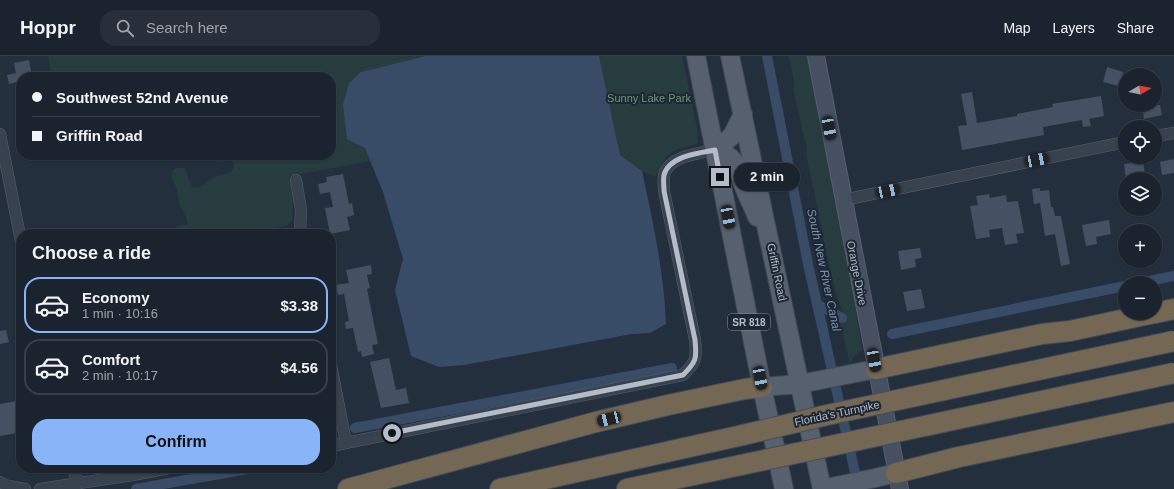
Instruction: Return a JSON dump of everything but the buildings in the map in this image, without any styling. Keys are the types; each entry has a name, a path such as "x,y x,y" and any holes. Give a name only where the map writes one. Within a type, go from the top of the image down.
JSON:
{"highway":[{"path":"1162,311 1174,309"},
{"path":"876,369 1042,334 1119,320"},
{"name":"Florida's Turnpike","path":"500,489 826,415 1174,341"},
{"path":"628,489 1174,373"},
{"path":"348,489 626,415 745,389 762,387"},
{"path":"898,481 959,458 1174,412"}],"main road":[{"name":"SR 818","path":"696,56 762,387 784,489"},
{"name":"Griffin Road","path":"730,56 772,250 808,383 827,488"},
{"path":"715,150 732,136 743,114"},
{"path":"715,150 729,155 737,165 745,188 772,250"},
{"path":"762,387 808,383 876,369"},
{"path":"827,488 875,478 898,481"}],"street":[{"name":"Orange Drive","path":"816,56 898,481"},
{"path":"1162,135 1174,133"},
{"path":"0,134 19,229"},
{"path":"843,200 1118,143"},
{"path":"336,445 683,375 692,366 696,355 695,340 664,191 664,174 672,163 690,154 715,150"},
{"path":"296,180 301,210 300,229"},
{"path":"336,391 346,443"},
{"path":"75,473 78,484"},
{"path":"40,489 143,473"},
{"path":"0,482 8,486 25,489"}],"green space":[{"path":"48,56 425,56 362,72 365,148 370,161 290,176 293,203 292,222 286,226 272,229 176,229 177,226 188,225 186,216 180,206 177,190 172,179 172,171 178,168 185,169 191,186 193,188 197,188 213,178 232,170 234,168 234,164 232,160 336,160 336,72 51,72"},
{"name":"Sunny Lake Park","path":"599,56 682,56 697,128 698,143 677,150 668,155 656,177 642,171 620,155"},
{"path":"789,56 810,56 843,229 862,350 853,357 850,364 840,322 844,315 835,289 824,243 806,153 807,147 794,92 793,76"},
{"path":"214,160 232,160 218,162"}],"water":[{"path":"425,56 599,56 620,155 642,171 654,228 663,285 666,324 650,333 632,334 464,365 439,367 411,356 395,290 403,259 383,192 365,148 347,139 343,105 349,83 361,72"}],"waterway":[{"name":"South New River Canal","path":"767,56 808,264 858,486"},
{"path":"1162,278 1174,276"},
{"path":"892,334 1118,287"},
{"path":"817,304 842,318"},
{"path":"355,428 672,368"},
{"path":"136,489 225,473"}],"route":[{"path":"392,433 683,375 692,366 696,355 695,340 664,191 664,174 672,163 690,154 715,150 720,177"}]}
